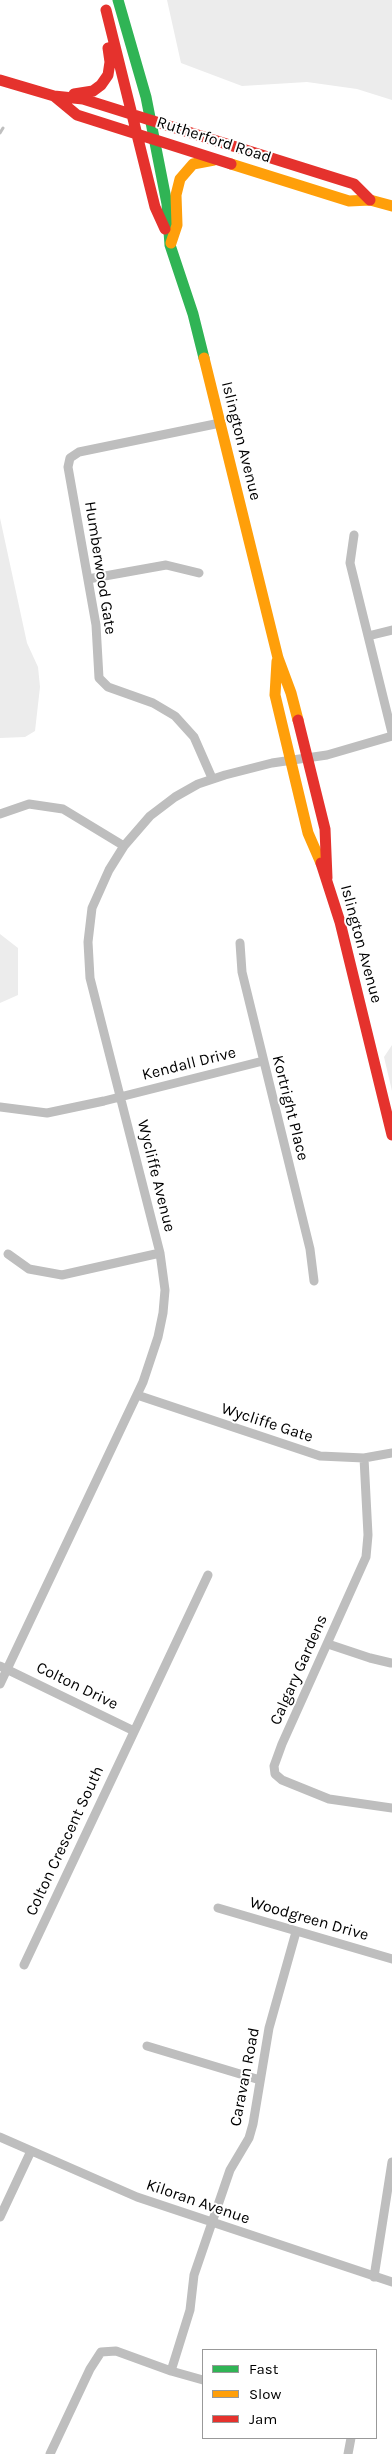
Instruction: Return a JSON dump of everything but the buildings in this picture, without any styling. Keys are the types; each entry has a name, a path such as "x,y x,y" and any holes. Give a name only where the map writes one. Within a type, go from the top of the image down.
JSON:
{"main road":[{"name":"Islington Avenue","path":"118,0 131,39 167,204 168,240"},
{"name":"Islington Avenue","path":"107,5 155,207 168,240 192,314 278,658 292,692 325,829 326,878"},
{"path":"36,91 80,94 93,91 101,85 108,74 110,62 103,20 107,5"},
{"name":"Rutherford Road","path":"0,80 54,96 83,98 354,184 370,200"},
{"name":"Rutherford Road","path":"54,96 77,115 349,201 370,200 392,206"},
{"path":"168,240 177,225 176,195 182,175 189,166 197,162 220,159"},
{"name":"Islington Avenue","path":"278,658 275,695 290,760 308,833 326,878 340,922 392,1135"}],"street":[{"name":"Humberwood Gate","path":"212,778 194,737 175,716 153,703 108,687 99,678 96,625 68,467 70,458 79,452 220,423"},
{"path":"354,535 350,563 392,735"},
{"path":"88,579 166,565 199,572"},
{"path":"368,636 392,630"},
{"name":"Wycliffe Avenue","path":"0,1684 3,1667 137,1395 152,1356 163,1313 165,1290 160,1253 90,978 88,942 92,908 109,870 124,846 145,821 168,802 212,778 290,760 327,755 392,735"},
{"path":"0,814 29,804 63,809 124,846"},
{"name":"Kortright Place","path":"240,943 242,972 310,1248 314,1281"},
{"name":"Kendall Drive","path":"0,1107 47,1113 263,1062"},
{"path":"8,1254 29,1269 62,1275 160,1253"},
{"name":"Wycliffe Gate","path":"137,1395 320,1456 364,1458 392,1454"},
{"name":"Calgary Gardens","path":"364,1458 368,1535 366,1557 282,1744 274,1766 276,1774 282,1780 329,1799 392,1808"},
{"name":"Colton Crescent South","path":"24,1965 208,1575"},
{"path":"328,1644 370,1658 392,1662"},
{"name":"Colton Drive","path":"3,1667 134,1731"},
{"name":"Woodgreen Drive","path":"218,1908 392,1959"},
{"name":"Caravan Road","path":"171,2371 190,2310 194,2275 230,2170 249,2138 253,2124 269,2028 296,1932"},
{"path":"147,2046 260,2080"},
{"name":"Kiloran Avenue","path":"0,2137 137,2197 213,2224 392,2282"},
{"path":"0,2217 31,2151"},
{"path":"374,2277 392,2162"},
{"path":"50,2454 101,2352 116,2352 202,2380"},
{"path":"348,2454 351,2439"}],"shaded area":[{"path":"167,0 392,0 392,100 357,89 307,82 242,86 181,63"},
{"path":"0,518 27,643 38,667 40,687 35,731 25,737 0,738"},
{"path":"0,934 18,948 18,995 0,1003"},
{"path":"392,1045 392,1091 384,1057"}],"waterway":[{"path":"0,133 3,128"}],"traffic: fast":[{"path":"118,0 146,97 167,204 170,245 193,314 204,358"}],"traffic: slow":[{"path":"171,243 177,225 176,195 180,179 193,164 214,160"},
{"path":"231,164 349,201 370,200 392,206"},
{"path":"204,358 278,658 291,693 298,720"},
{"path":"277,661 275,695 308,833 321,863"}],"traffic: jam":[{"path":"106,10 155,207 165,229"},
{"path":"74,94 93,91 101,85 108,75 110,62 108,48"},
{"path":"0,80 54,96 83,99 354,184 370,200"},
{"path":"54,96 77,115 231,164"},
{"path":"298,720 325,829 327,878"},
{"path":"321,863 340,922 392,1135"}]}
